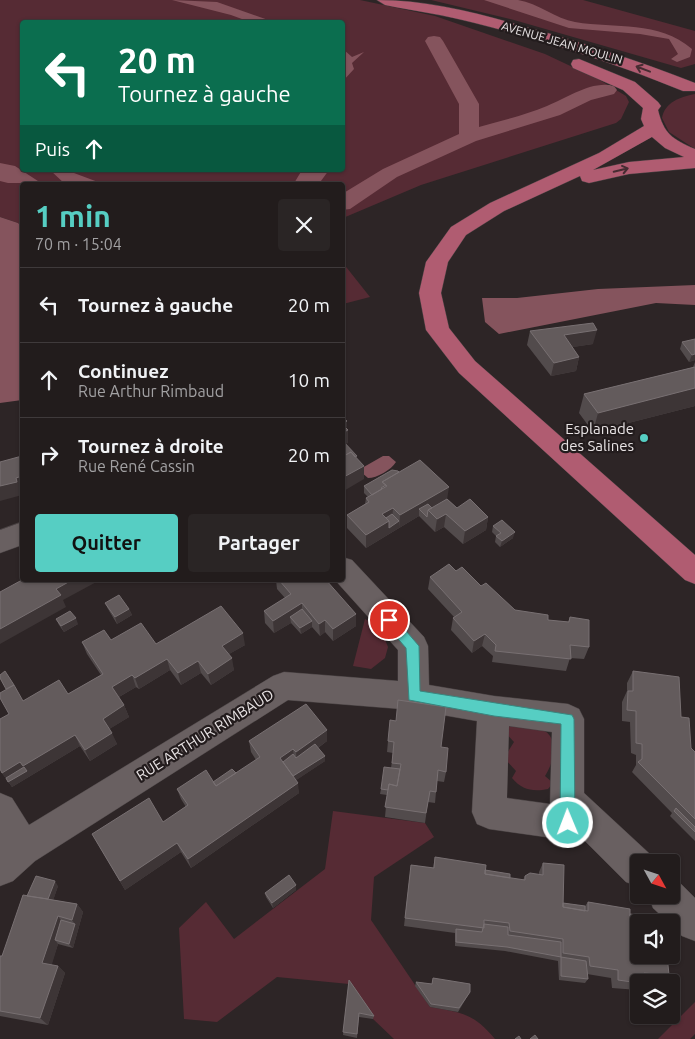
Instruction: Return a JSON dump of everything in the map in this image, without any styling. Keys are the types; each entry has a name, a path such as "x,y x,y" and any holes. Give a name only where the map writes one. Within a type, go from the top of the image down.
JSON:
{"main road":[{"name":"AVENUE JEAN MOULIN","path":"385,0 473,18 550,39 633,64 692,86"},
{"name":"AVENUE JEAN MOULIN","path":"432,11 544,48 629,86 652,106"},
{"path":"692,86 666,94 652,106 650,113 654,128 666,141 695,155"},
{"path":"654,128 606,157 497,207 458,231 438,262 430,293 438,330 467,367 695,572"},
{"path":"539,188 628,168 695,162"}],"street":[{"path":"0,542 20,534"},
{"path":"345,571 412,646 414,696"},
{"name":"RUE ARTHUR RIMBAUD","path":"11,859 284,686 414,696 494,710 568,719 567,800"},
{"path":"494,710 489,812 568,823 567,800"},
{"path":"567,800 630,860"},
{"path":"0,810 11,859"},
{"path":"675,904 695,924"}],"shaded area":[{"path":"0,0 360,0 435,16 545,54 598,79 626,96 629,102 621,119 616,123 421,185 345,217 345,182 20,182 20,225 0,217"},
{"path":"172,0 217,2 268,20 245,20"},
{"path":"431,0 583,0 695,31 695,64 681,68 514,20"},
{"path":"484,0 518,0 533,4 561,18 575,22 651,30 679,40 692,49 690,57 677,62 671,59 678,54 669,39 640,34 569,28"},
{"path":"345,51 352,57 364,52 352,63 354,69 345,79"},
{"path":"695,94 695,149 669,132 662,118 666,108 674,101"},
{"path":"0,163 15,166 20,169 20,172 24,172 39,182 8,183 0,181"},
{"path":"52,172 73,172 98,182 63,182"},
{"path":"301,172 328,172 320,182 295,182"},
{"path":"0,217 20,225 20,400 0,403"},
{"path":"345,266 370,297 345,303"},
{"path":"695,285 695,305 656,303 499,334 485,322 482,298 517,298 598,289"},
{"path":"383,456 389,456 396,462 387,471 368,478 361,472 362,468"},
{"path":"365,619 380,627 388,647 385,658 371,669 353,666"},
{"path":"509,726 537,727 550,736 554,749 549,770 545,776 553,783 548,789 524,788 512,778 516,771 504,758 514,742 503,730"},
{"path":"333,811 425,823 434,837 374,877 371,920 430,1007 467,1016 480,1024 495,1039 394,1039 373,1019 349,984 277,977 217,1022 184,1019 179,928 206,902 234,939 325,869"},
{"path":"695,1002 695,1034 690,1039 658,1039 673,1024 680,1024 680,1017"}],"building":[{"path":"593,323 597,330 564,335 579,357 554,363 530,331"},
{"path":"695,339 695,354 692,355 682,342"},
{"path":"695,367 695,388 598,413 584,394"},
{"path":"345,443 357,456 355,457 351,452 345,455"},
{"path":"351,452 364,466 345,476 345,455"},
{"path":"20,457 20,477 16,478 17,482 0,486 0,462"},
{"path":"420,460 449,487 400,515 393,508 382,514 389,521 366,535 347,515 369,502 366,498 387,486 382,482"},
{"path":"392,470 399,472 382,482 386,485 372,495 364,486"},
{"path":"447,499 457,508 470,499 488,517 465,531 446,514 437,519 428,510"},
{"path":"428,504 432,508 428,510 427,517 419,509"},
{"path":"392,514 399,521 389,528 389,521 386,518"},
{"path":"502,520 515,532 502,541 496,536 501,533 493,526"},
{"path":"449,564 456,571 462,567 481,586 486,583 515,610 548,615 548,620 569,622 570,617 589,620 589,647 570,645 571,659 495,651 496,645 485,634 474,641 453,618 462,612 430,577"},
{"path":"20,581 68,582 56,589 61,595 0,629 0,592"},
{"path":"281,582 328,582 356,614 333,629 325,620 319,624 302,603 273,621 264,611 291,594"},
{"path":"119,595 129,609 115,617 105,603"},
{"path":"221,606 243,633 222,646 232,658 208,674 198,661 178,673 167,659 135,678 132,675 112,687 124,705 103,719 112,733 85,750 75,735 23,766 20,762 2,773 0,769 0,719 9,714 0,698 0,693 14,685 23,701 59,680 68,694 103,674 82,642 104,630 111,640 141,623 156,644"},
{"path":"302,609 312,621 300,628 290,617"},
{"path":"70,611 76,618 61,626 56,619"},
{"path":"5,671 14,685 6,689 0,678 0,675"},
{"path":"633,671 679,677 681,717 689,718 691,748 695,752 695,819 638,762 642,759 642,744 636,743 636,711 627,710 628,691 633,691"},
{"path":"398,700 446,707 441,747 448,748 446,772 438,770 436,792 430,791 426,813 385,807 389,784 397,786 401,764 392,763 394,742 388,741 390,720 396,721"},
{"path":"306,704 327,730 296,752 293,749 280,758 298,783 188,859 177,843 120,881 92,834 149,798 163,822 188,805 177,789 206,770 216,786 260,757 249,741"},
{"path":"315,744 325,756 293,776 283,762 293,754 296,758"},
{"path":"24,767 27,771 8,782 6,778"},
{"path":"384,767 400,769 397,786 389,784 388,790 381,789"},
{"path":"232,769 236,773 216,786 213,782"},
{"path":"676,808 695,827 695,832 674,811"},
{"path":"435,857 486,865 485,874 525,880 525,876 530,873 543,875 543,863 564,865 563,907 588,911 588,902 630,909 630,964 668,964 669,974 630,974 630,982 618,980 618,970 590,966 589,957 563,953 563,939 510,931 509,923 484,920 484,928 405,918 411,865 434,868"},
{"path":"485,870 510,874 510,878 485,874"},
{"path":"289,875 296,885 272,903 265,893"},
{"path":"36,876 55,881 48,899 27,896"},
{"path":"23,895 77,904 72,920 58,916 42,963 58,966 40,1018 0,1011 0,956 2,956"},
{"path":"563,903 585,906 585,911 563,907"},
{"path":"61,920 75,924 69,944 55,940"},
{"path":"484,924 508,927 508,935 561,942 561,957 507,947 456,942 456,929 482,932"},
{"path":"561,957 586,961 588,979 561,976"},
{"path":"433,978 470,984 470,992 459,1008 431,1004 416,982 432,984"},
{"path":"349,980 374,1016 359,1013 357,1034 343,1032"},
{"path":"535,1035 538,1039 530,1039"}],"waterway":[{"path":"434,41 469,104 469,137"},
{"path":"469,137 553,111 584,96 607,90"},
{"path":"345,202 390,173 469,137"}],"place":[{"name":"Esplanade des Salines","path":"644,438"}],"route":[{"path":"389,620 412,646 414,696 494,710 568,719 568,823"}]}
